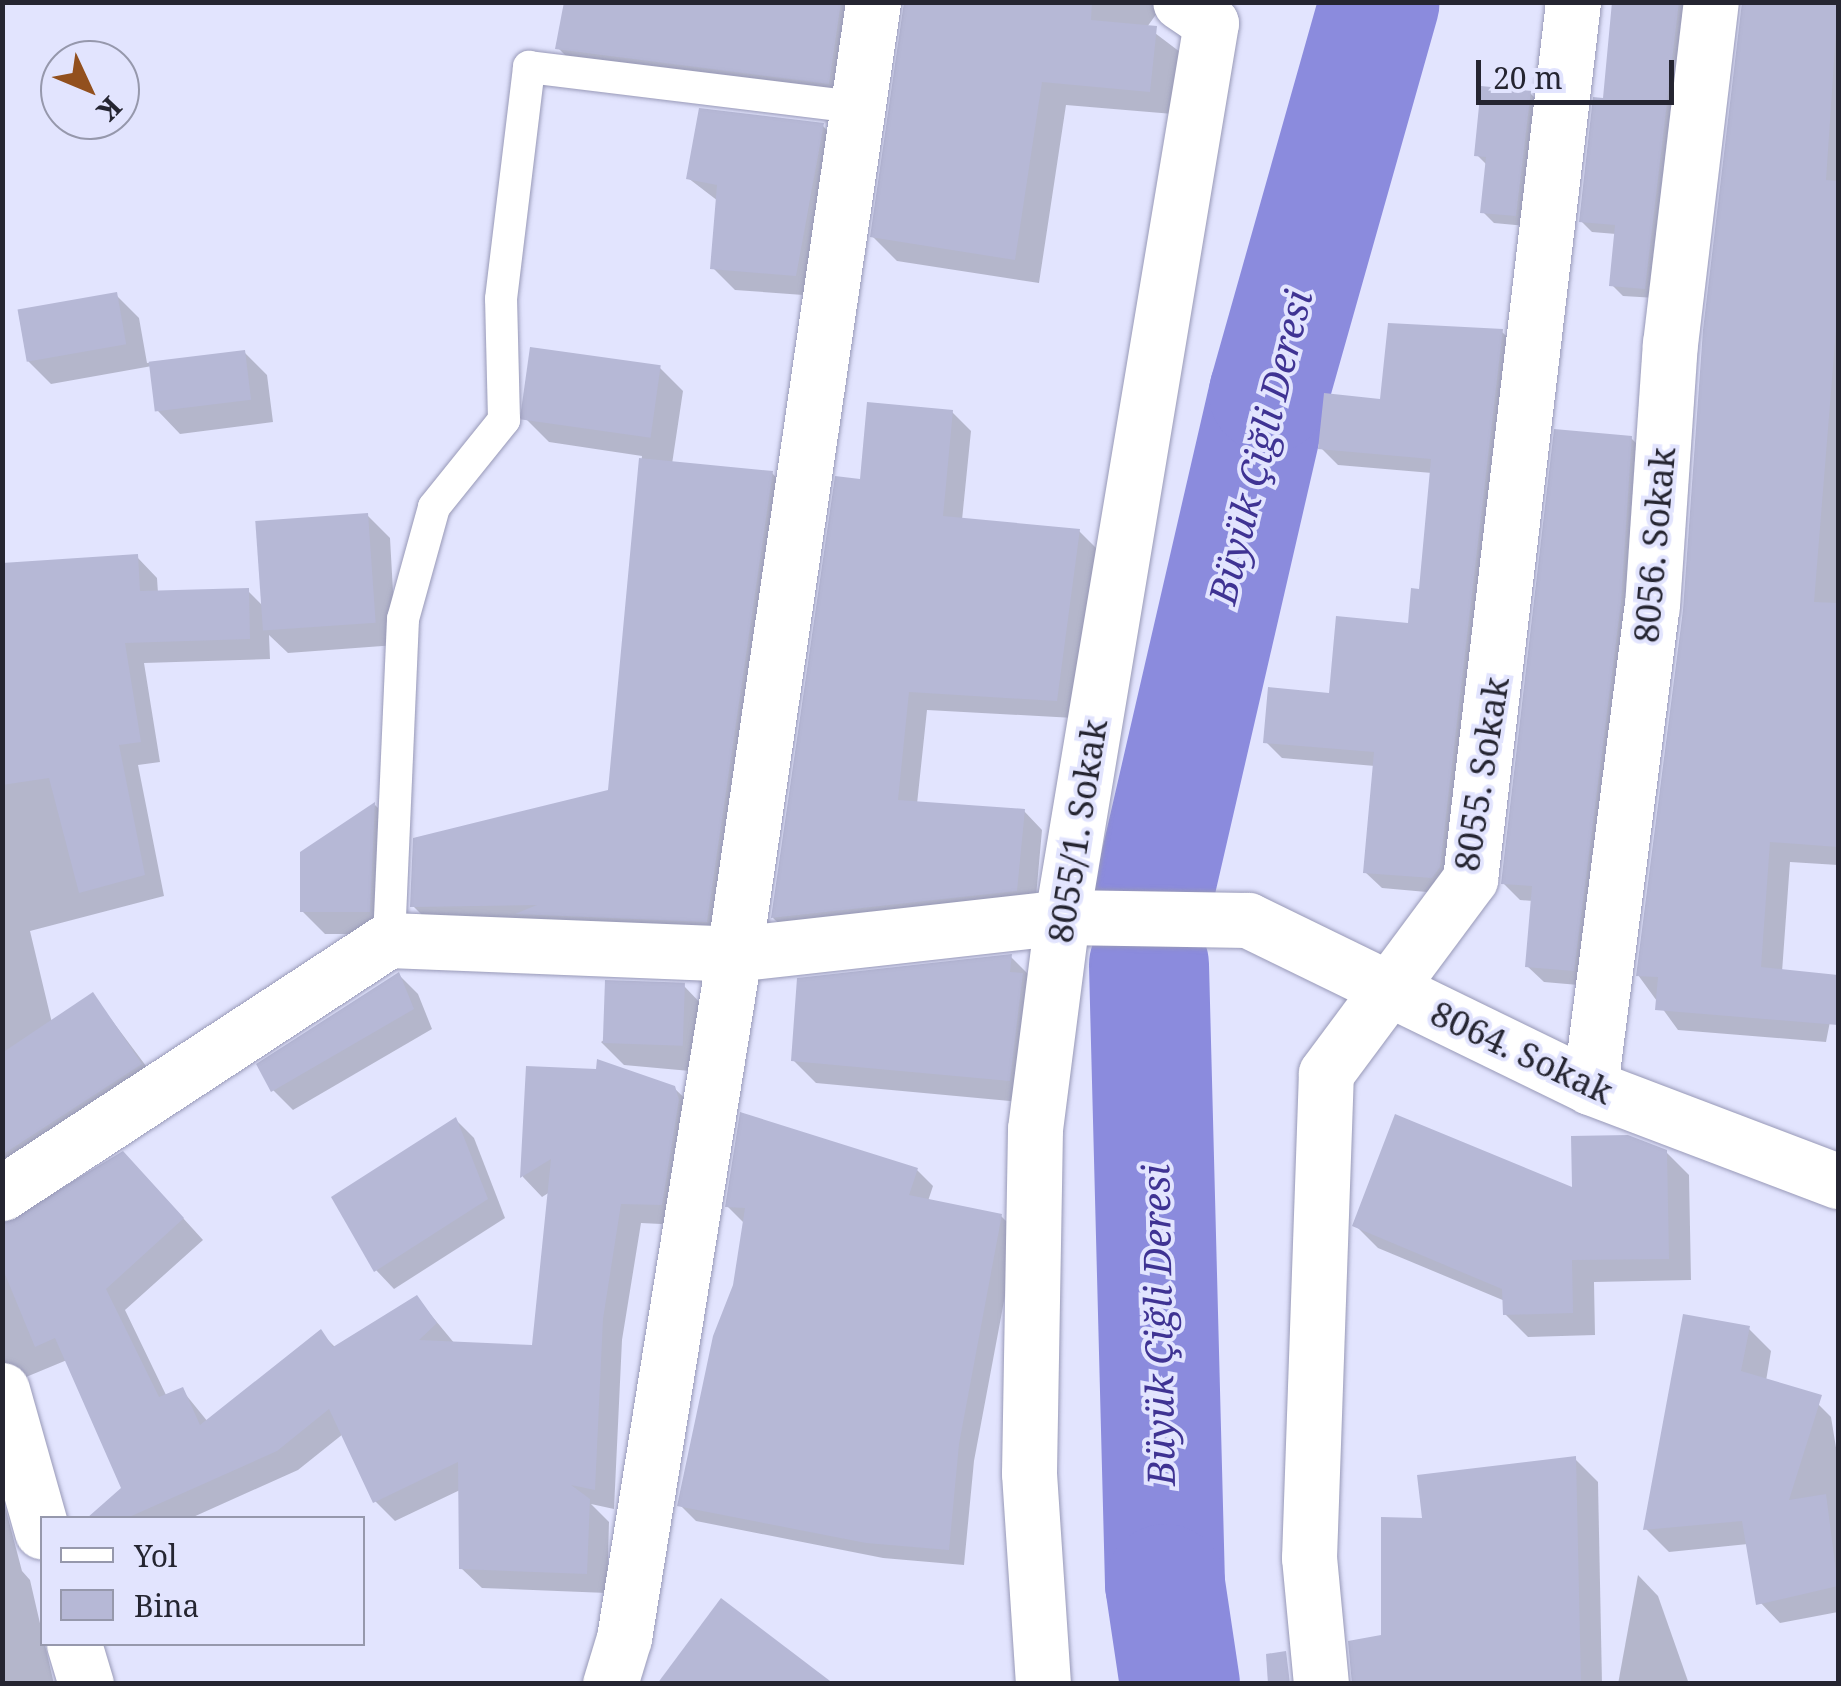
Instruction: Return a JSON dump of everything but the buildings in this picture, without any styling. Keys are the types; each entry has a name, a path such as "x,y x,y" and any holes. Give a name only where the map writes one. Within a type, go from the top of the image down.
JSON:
{"street":[{"path":"610,1684 624,1638 734,954 873,2"},
{"name":"8055. Sokak","path":"1320,1684 1309,1558 1326,1073 1470,879 1573,2"},
{"name":"8056. Sokak","path":"1590,1087 1652,606 1670,344 1711,2"},
{"name":"8055/1. Sokak","path":"1043,1684 1029,1472 1035,1130 1075,918 1204,9"},
{"name":"8064. Sokak","path":"389,940 734,954 1075,918 1248,920 1590,1087 1838,1181"},
{"path":"2,1193 389,940"},
{"path":"2,1390 40,1524"},
{"path":"75,1646 86,1684"}],"lane":[{"path":"389,940 403,619 434,507 504,420 501,299 528,67 855,106"}],"waterway":[{"name":"Büyük Çiğli Deresi","path":"1153,896 1269,393 1380,2"},
{"name":"Büyük Çiğli Deresi","path":"1149,965 1165,1584 1180,1684"}]}
